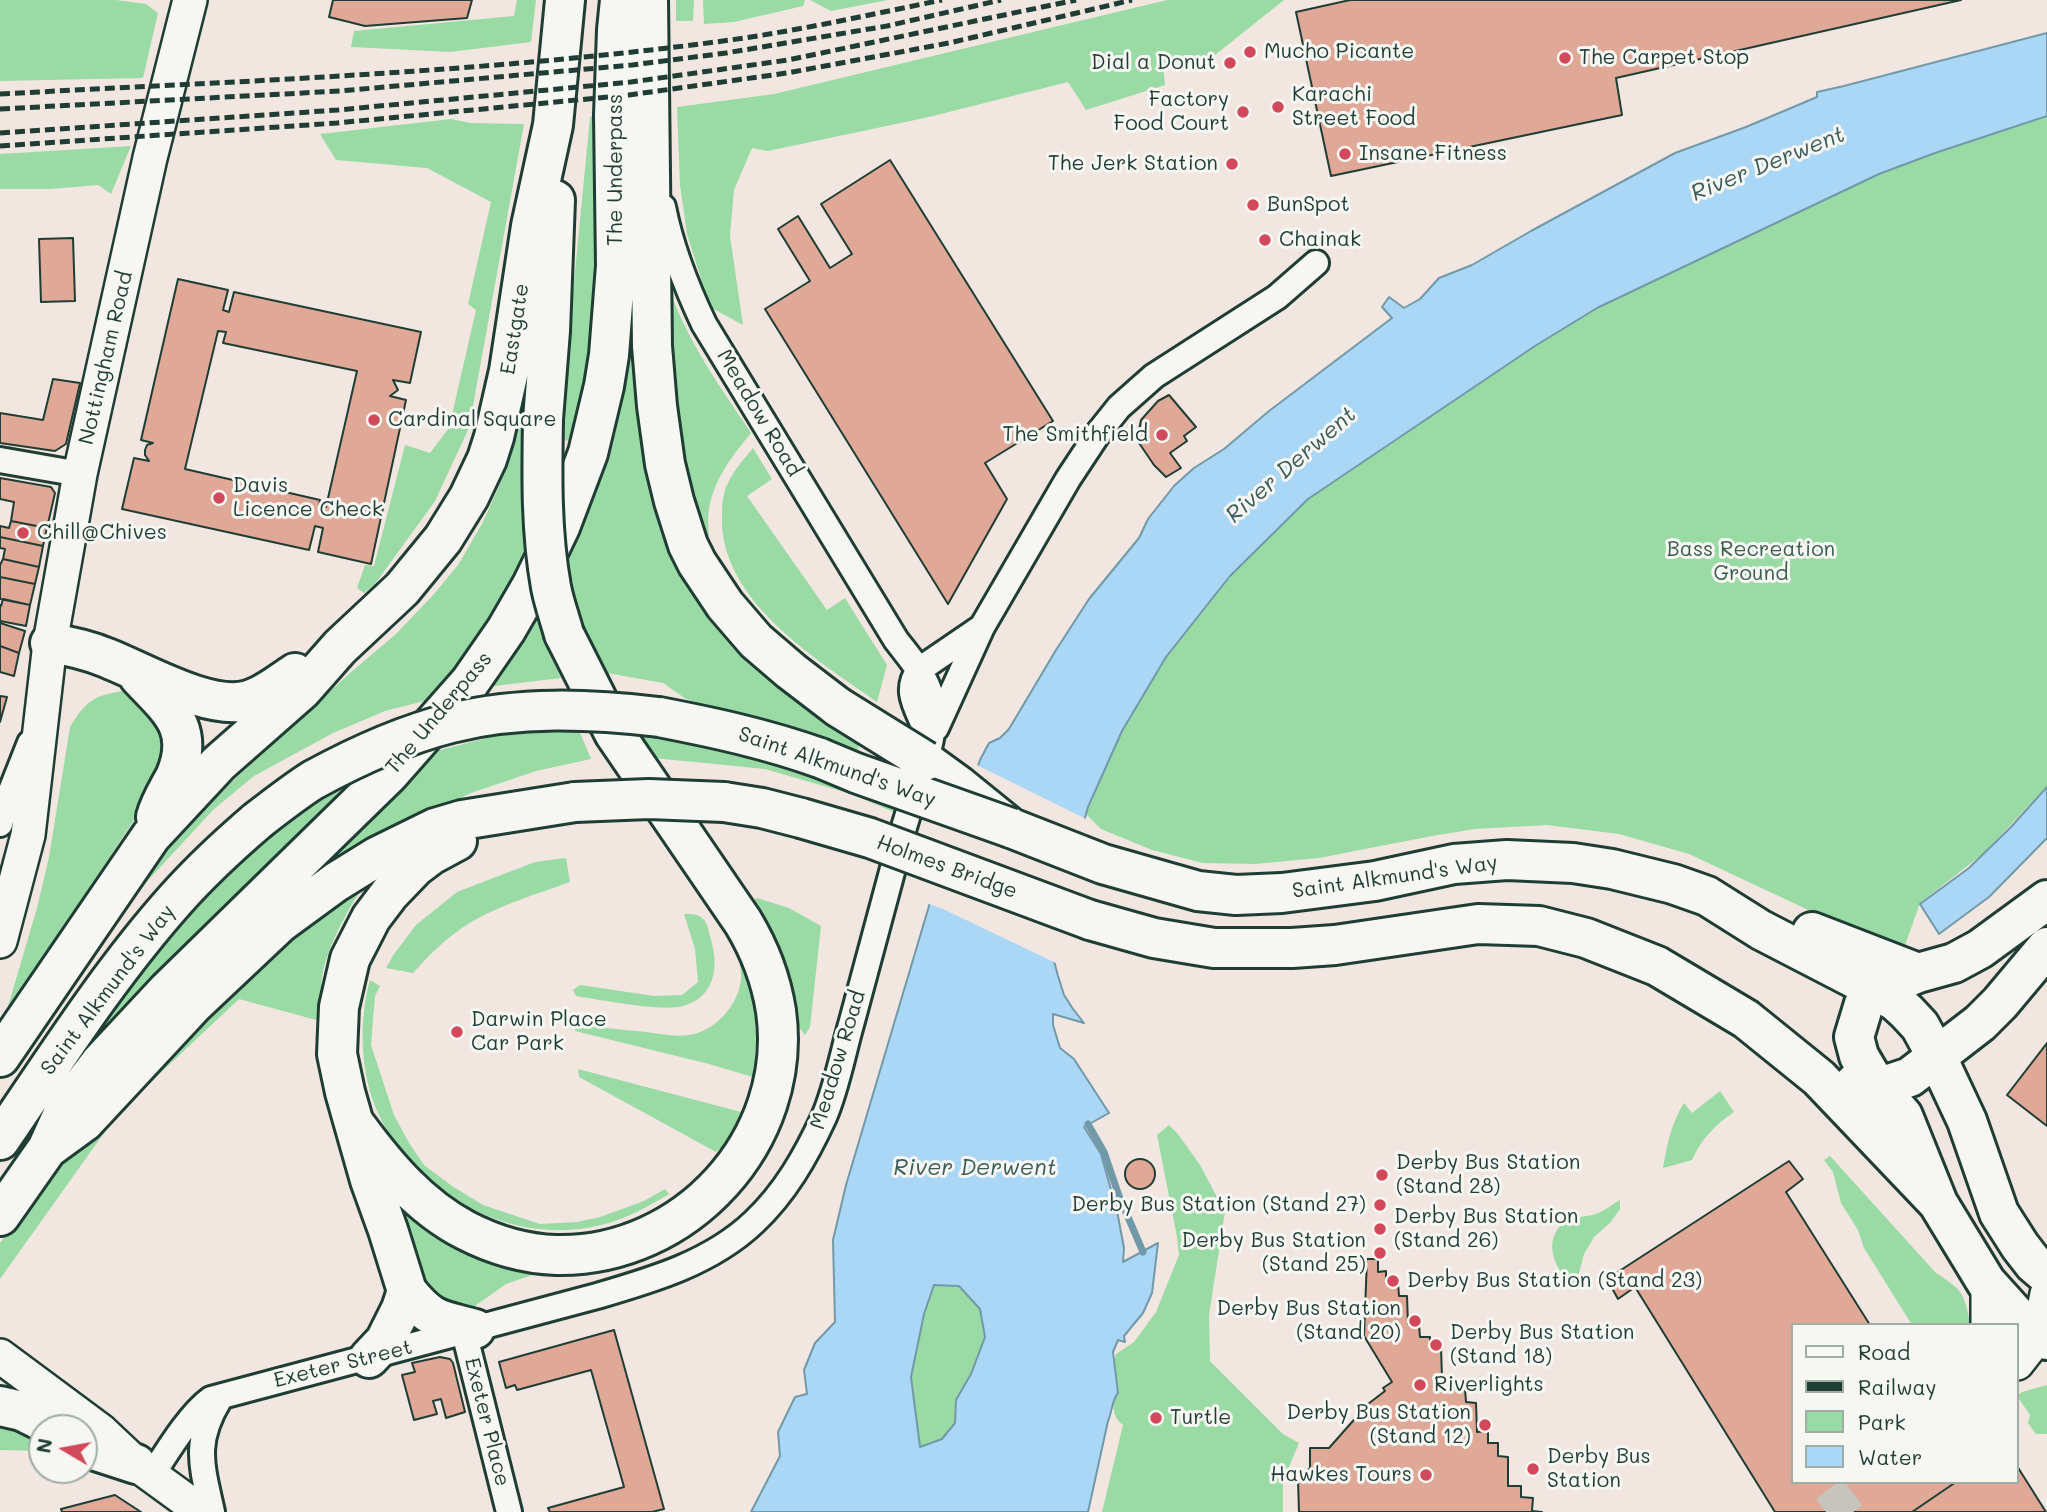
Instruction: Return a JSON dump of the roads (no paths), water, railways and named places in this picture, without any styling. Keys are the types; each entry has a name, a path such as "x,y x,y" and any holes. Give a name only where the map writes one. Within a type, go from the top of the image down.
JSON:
{"main road":[{"name":"Eastgate","path":"340,647 394,597 429,556 470,498 487,459 509,371 531,226 553,125 565,0"},
{"name":"The Underpass","path":"47,1149 66,1107 100,1063 167,990 389,774 470,682 506,630 543,562 560,527 588,453 609,355 616,266 614,115 620,0"},
{"path":"648,0 652,346 665,464 688,545 697,564 725,605 756,641 790,671 838,707 958,785 1011,828"},
{"path":"355,1124 380,1159 411,1190 429,1207 466,1231 524,1251 556,1255 595,1252 628,1244 654,1233 695,1208 722,1183 750,1143 761,1120 774,1077 776,1013 766,968 754,940 614,733 564,634 551,590 541,492 555,230 553,125"},
{"path":"50,643 81,648 213,701 241,702 266,693 301,668 340,647"},
{"path":"0,1057 151,836 219,763 302,690 340,647"},
{"path":"133,670 168,706 177,719 181,736 176,774 159,807 151,836"},
{"name":"Saint Alkmund's Way","path":"7,1130 139,942 177,898 257,821 311,782 369,751 409,735 453,722 493,716 576,710 659,717 737,732 779,744 1103,864 1198,891 1236,895 1282,894 1375,881 1454,864 1507,860 1573,863 1664,882 1707,896 1761,930 1877,990 1908,1012 1937,1057 1967,1121"},
{"name":"Holmes Bridge","path":"526,810 575,802 649,799 762,808 870,838 1090,920 1185,944 1244,949 1292,948 1335,945 1478,924 1539,926 1586,938 1657,966 1746,1019 1819,1078"},
{"path":"0,1216 47,1149 84,1122 193,1005 280,923 336,882 378,856 435,828 463,820 526,810"},
{"path":"470,1331 438,1320 423,1310 408,1291 370,1180 345,1092 337,1054 337,1022 341,990 350,959 371,918 390,893 431,855 526,810"},
{"path":"1707,896 1759,912 1918,973"},
{"path":"2013,1323 1938,1203 1903,1116 1876,1085 1859,1056 1854,1037 1864,1004 1877,990 1918,973 1954,963 1980,949 2047,901"},
{"path":"1819,1078 1876,1085 1910,1077 1980,1023 2047,947"},
{"path":"1980,1023 1970,1056 1966,1094 1967,1121 1999,1213 2020,1246 2047,1275"},
{"path":"1819,1078 1938,1203"},
{"path":"369,1358 385,1341 408,1291"},
{"path":"0,1406 28,1414"},
{"path":"98,1452 144,1469"}],"street":[{"name":"Nottingham Road","path":"0,941 28,835 50,643 80,474 150,158 190,0"},
{"name":"Meadow Road","path":"650,134 668,231 704,324 896,640 919,670 982,627"},
{"name":"Meadow Road","path":"470,1331 597,1296 695,1262 729,1242 755,1222 787,1184 803,1161 825,1114 930,742 982,627 1068,479 1119,407 1154,376 1277,297 1316,263"},
{"path":"0,460 80,474"},
{"path":"919,670 910,688 930,742"},
{"name":"Nottingham Road","path":"0,824 40,720"},
{"path":"2022,1336 2047,1283"},
{"path":"2022,1336 2047,1294"},
{"name":"Exeter Street","path":"144,1469 211,1399 470,1331"},
{"name":"Exeter Place","path":"470,1331 508,1508"},
{"path":"0,1356 101,1431 144,1469 202,1512"},
{"path":"212,1512 201,1459 206,1425 222,1397"}],"water":[{"name":"River Derwent","path":"2047,33 2047,116 1879,174 1597,308 1535,346 1308,499 1230,576 1166,657 1122,731 1088,807 1054,928 1053,957 1064,995 1084,1023 1053,1014 1053,1025 1060,1048 1074,1059 1109,1113 1084,1127 1101,1154 1117,1211 1124,1248 1123,1262 1158,1243 1152,1293 1143,1313 1124,1336 1125,1342 1118,1340 1113,1352 1118,1393 1108,1421 1088,1512 751,1512 780,1456 778,1432 795,1397 807,1394 804,1370 815,1343 835,1322 833,1240 846,1185 934,884 980,760 989,743 1000,738 1009,729 1089,599 1139,538 1148,519 1174,486 1194,468 1224,449 1269,411 1392,318 1382,307 1389,297 1404,308 1420,299 1439,278 1472,265 1675,153 1817,97 1817,92","holes":["934,1285 959,1286 980,1309 985,1337 971,1374 956,1400 955,1423 942,1439 920,1447 911,1377 924,1314"]},
{"path":"2047,787 2047,838 1989,897 1939,934 1920,904 1969,868"}],"waterway":[{"path":"1088,1124 1104,1152 1143,1252"}],"tunnel":[{"path":"1826,1512 1862,1484"}],"railway":[{"path":"0,94 362,75 543,61 751,37 942,0"},
{"path":"0,109 340,91 632,65 726,53 887,26 1001,0"},
{"path":"0,133 338,110 631,82 788,60 1076,0"},
{"path":"0,146 337,123 629,95 787,73 949,43 1132,0"}],"place":[{"name":"Mucho Picante","path":"1250,52"},
{"name":"The Carpet Stop","path":"1565,58"},
{"name":"Dial a Donut","path":"1230,63"},
{"name":"Karachi Street Food","path":"1278,107"},
{"name":"Factory Food Court","path":"1243,112"},
{"name":"Insane Fitness","path":"1345,154"},
{"name":"The Jerk Station","path":"1232,164"},
{"name":"BunSpot","path":"1253,205"},
{"name":"Chainak","path":"1265,240"},
{"name":"Cardinal Square","path":"374,420"},
{"name":"The Smithfield","path":"1162,435"},
{"name":"Davis Licence Check","path":"219,498"},
{"name":"Chill@Chives","path":"23,533"},
{"name":"Darwin Place Car Park","path":"457,1032"},
{"name":"Derby Bus Station (Stand 28)","path":"1382,1175"},
{"name":"Derby Bus Station (Stand 27)","path":"1380,1205"},
{"name":"Derby Bus Station (Stand 26)","path":"1380,1229"},
{"name":"Derby Bus Station (Stand 25)","path":"1380,1253"},
{"name":"Derby Bus Station (Stand 23)","path":"1393,1281"},
{"name":"Derby Bus Station (Stand 20)","path":"1415,1321"},
{"name":"Derby Bus Station (Stand 18)","path":"1436,1345"},
{"name":"Riverlights","path":"1420,1385"},
{"name":"Turtle","path":"1156,1418"},
{"name":"Derby Bus Station (Stand 12)","path":"1485,1425"},
{"name":"Derby Bus Station","path":"1533,1469"},
{"name":"Hawkes Tours","path":"1426,1475"}],"park label":[{"name":"Bass Recreation Ground","path":"1751,562"}]}
